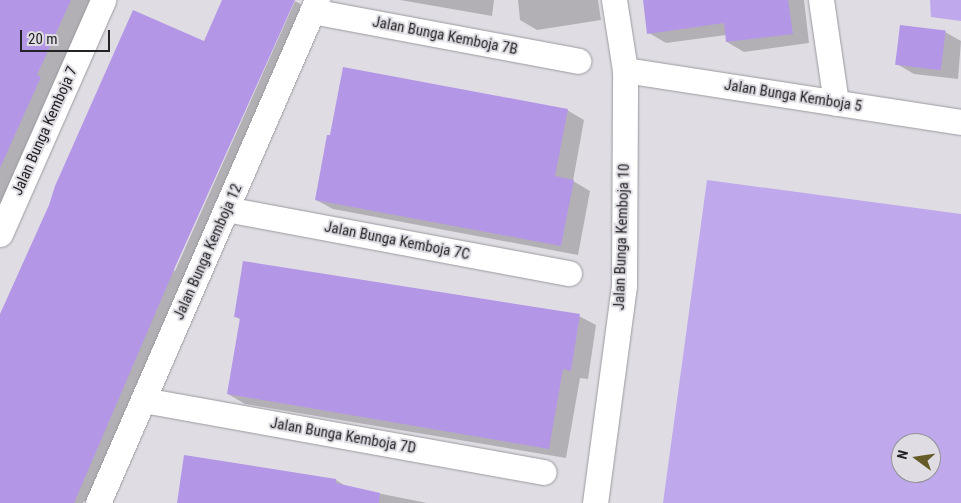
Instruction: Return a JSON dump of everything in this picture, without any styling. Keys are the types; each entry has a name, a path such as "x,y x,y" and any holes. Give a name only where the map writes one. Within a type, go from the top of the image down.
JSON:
{"street":[{"name":"Jalan Bunga Kemboja 7","path":"0,234 103,0"},
{"name":"Jalan Bunga Kemboja 10","path":"595,503 624,286 625,70 614,0"},
{"path":"821,0 836,103"},
{"name":"Jalan Bunga Kemboja 7B","path":"315,5 578,61"},
{"name":"Jalan Bunga Kemboja 12","path":"98,503 315,5"},
{"name":"Jalan Bunga Kemboja 5","path":"625,70 961,122"},
{"name":"Jalan Bunga Kemboja 7C","path":"226,209 568,273"},
{"name":"Jalan Bunga Kemboja 7D","path":"143,400 544,472"}],"shaded area":[{"path":"930,0 961,0 961,21 931,17"},
{"path":"707,180 961,214 961,503 663,503"}],"building":[{"path":"0,0 71,0 37,75 41,77 0,168"},
{"path":"222,0 295,0 176,265 74,503 0,503 0,314 49,205 55,186 133,10 204,41"},
{"path":"643,0 788,0 793,34 726,42 724,23 647,34"},
{"path":"900,25 946,31 941,70 895,65"},
{"path":"343,67 568,109 555,176 574,180 561,246 315,200 327,135 330,135"},
{"path":"243,261 580,314 571,371 563,369 549,449 227,394 240,318 234,317"},
{"path":"184,455 336,479 336,483 380,493 379,503 177,503"}]}
